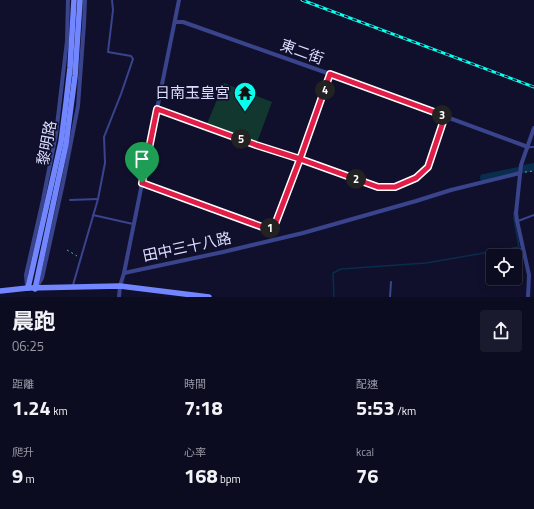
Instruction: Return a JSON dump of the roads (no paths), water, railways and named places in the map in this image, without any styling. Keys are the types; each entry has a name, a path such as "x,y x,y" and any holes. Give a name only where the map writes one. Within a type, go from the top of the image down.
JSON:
{"street":[{"path":"28,288 26,275 48,175 62,92 68,0"},
{"name":"黎明路","path":"28,288 61,142 70,68 74,0"},
{"name":"黎明路","path":"36,289 66,144 73,90 78,76 80,0"},
{"path":"36,289 42,278 78,106 78,76 84,24 84,0"},
{"path":"119,297 179,0"},
{"name":"東二街","path":"175,22 183,22 330,74 528,147"},
{"path":"62,92 70,68"},
{"path":"142,183 268,229 272,227 276,222 300,159 330,74"},
{"path":"157,109 378,187 395,187 416,178 428,167 445,116"},
{"path":"528,297 529,275 516,213 521,165 534,128"},
{"name":"田中三十八路","path":"124,273 304,233 451,190 520,173"},
{"path":"48,175 48,196"},
{"path":"57,186 59,198"},
{"path":"0,291 28,288 120,286 209,297"}],"lane":[{"path":"73,287 98,199 105,163 104,137 133,59 131,56 108,52 113,10 112,0"},
{"name":"東二街","path":"528,147 534,147"},
{"path":"70,200 98,199"},
{"path":"94,215 134,224"},
{"path":"517,221 534,216"},
{"path":"390,297 391,282"}],"waterway":[{"path":"524,169 534,167"},
{"path":"484,178 519,171"},
{"path":"334,297 333,273 341,269 426,263 519,247 514,212"}],"railway":[{"path":"302,0 534,87"}],"place":[{"name":"日南玉皇宮","path":"245,112"}]}
